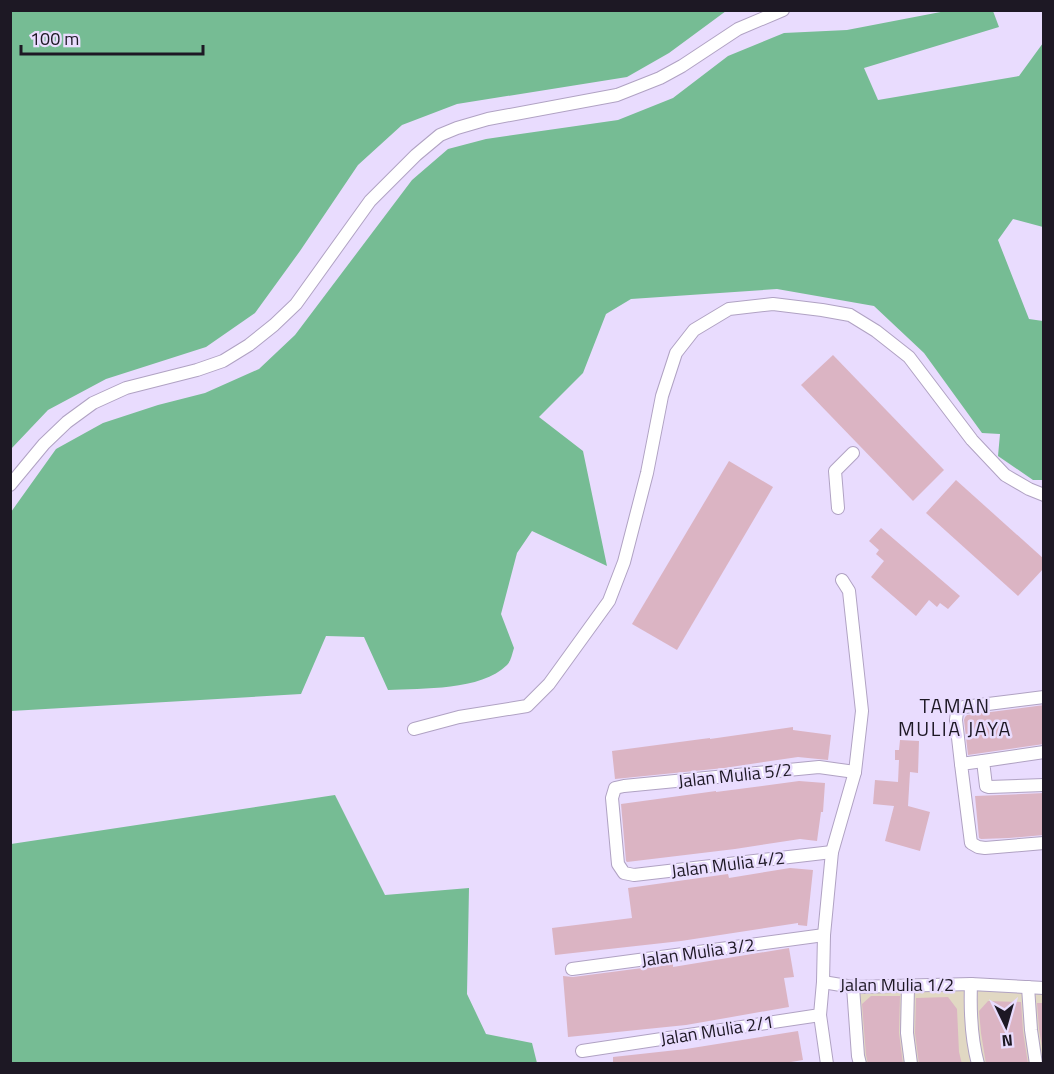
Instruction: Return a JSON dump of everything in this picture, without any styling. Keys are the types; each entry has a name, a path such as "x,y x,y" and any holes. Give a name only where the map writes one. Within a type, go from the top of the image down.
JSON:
{"street":[{"path":"10,485 51,437 93,403 126,388 223,361 249,345 274,325 296,304 370,201 416,155 440,135 488,119 617,95 660,78 682,66 738,28 783,10"},
{"path":"414,729 459,717 526,706 549,684 609,601 624,562 647,473 662,396 676,353 694,330 729,309 773,304 850,315 876,331 909,357 972,440 1005,475 1044,495"},
{"path":"838,508 835,471 853,453"},
{"path":"827,1064 820,1015 824,982 824,935 832,852 855,772 862,711 849,591 842,580"},
{"path":"1044,697 964,707 957,712 956,720 971,843 985,848 1044,843"},
{"path":"961,764 1044,752"},
{"path":"983,761 986,786 1044,785"},
{"name":"Jalan Mulia 5/2","path":"624,873 618,864 612,798 615,788 819,767 855,772"},
{"name":"Jalan Mulia 4/2","path":"624,873 634,875 832,852"},
{"name":"Jalan Mulia 3/2","path":"572,969 824,935"},
{"name":"Jalan Mulia 1/2","path":"824,982 853,987 971,984 1044,988"},
{"path":"971,984 970,1015 978,1064"},
{"path":"908,986 907,1033 911,1064"},
{"path":"853,987 860,1064"},
{"path":"1028,987 1036,1064"},
{"name":"Jalan Mulia 2/1","path":"582,1051 820,1015"}],"shaded area":[{"path":"967,989 1043,993 1043,1063 863,1063 858,991"}],"green space":[{"path":"11,10 726,11 669,53 627,77 457,104 402,125 358,165 255,313 206,347 106,379 48,410 11,449"},
{"path":"951,10 993,11 999,27 864,68 878,100 1019,76 1043,43 1043,227 1013,219 998,240 1029,319 1043,321 1043,480 1033,480 998,456 1000,434 982,433 924,353 874,306 777,289 631,299 606,314 583,373 539,417 583,451 607,566 532,531 517,553 501,614 514,648 508,663 496,673 467,684 388,690 364,637 326,636 301,694 11,711 11,512 56,449 103,423 205,393 259,369 295,335 412,180 448,149 486,139 618,120 673,98 728,56 784,33 847,30"},
{"path":"335,795 385,895 469,888 467,994 486,1034 532,1043 537,1063 11,1063 11,844"}],"building":[{"path":"833,355 944,470 913,501 801,385"},
{"path":"729,461 773,487 677,650 632,624"},
{"path":"956,480 1044,559 1044,568 1018,596 926,513"},
{"path":"881,528 960,596 948,609 940,603 937,607 929,600 916,616 871,577 884,561 876,554 879,550 869,541"},
{"path":"1044,705 1044,744 968,755 964,720 967,715"},
{"path":"793,727 793,730 831,735 828,760 798,757 724,768 615,779 612,751"},
{"path":"900,740 919,741 918,773 910,772 908,806 930,812 920,851 885,841 894,806 873,804 875,780 898,782 899,760 895,760 895,750 899,750"},
{"path":"799,781 825,783 823,812 821,812 817,841 800,839 626,861 621,804"},
{"path":"1044,793 1044,835 979,838 975,796"},
{"path":"790,868 813,870 807,926 798,925 798,923 681,941 555,955 552,928 632,918 628,888 728,874 729,878"},
{"path":"789,948 794,977 784,978 789,1007 686,1025 568,1037 563,976 573,977 673,964 673,967"},
{"path":"871,996 900,996 899,1033 903,1064 868,1064 862,1004"},
{"path":"948,997 957,1009 959,1052 962,1064 919,1064 915,1033 916,998"},
{"path":"988,1001 1021,1002 1028,1064 986,1064 979,1011"},
{"path":"1037,1003 1044,1003 1044,1058 1039,1029"},
{"path":"798,1031 803,1060 779,1064 613,1064 613,1057 686,1049"}],"district":[{"name":"TAMAN MULIA JAYA","path":"955,716"}]}
